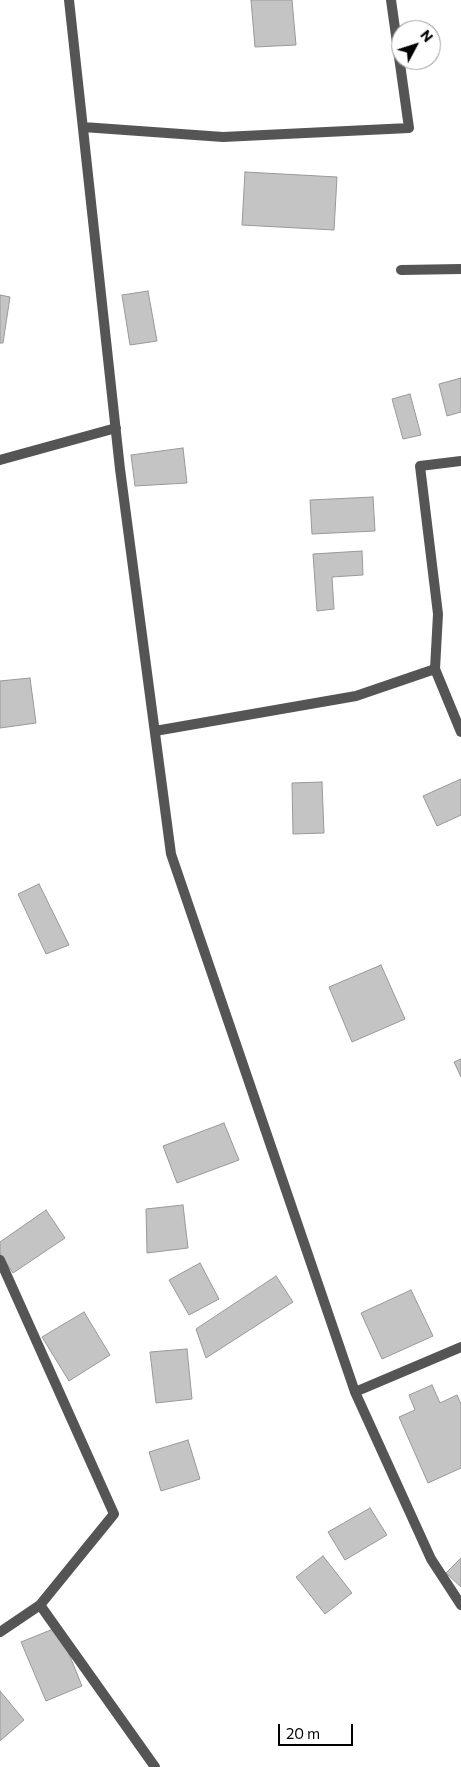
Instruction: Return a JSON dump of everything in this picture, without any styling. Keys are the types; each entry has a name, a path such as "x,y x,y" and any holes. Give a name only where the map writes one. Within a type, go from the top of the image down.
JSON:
{"street":[{"path":"69,0 116,428 171,854 355,1392 431,1559 461,1605"},
{"path":"83,127 223,137 409,128 391,0"},
{"path":"401,270 461,269"},
{"path":"0,460 116,428"},
{"path":"461,460 420,466 438,614 435,669 461,732"},
{"path":"155,731 356,696 435,669"},
{"path":"0,1260 114,1514 40,1605 0,1632"},
{"path":"355,1392 461,1347"},
{"path":"40,1605 155,1767"}],"building":[{"path":"251,0 292,0 296,45 255,47"},
{"path":"245,172 337,177 334,230 242,225"},
{"path":"148,291 157,341 130,345 122,295"},
{"path":"0,295 10,297 3,343 0,343"},
{"path":"461,378 461,412 447,416 439,384"},
{"path":"410,394 421,435 403,439 392,399"},
{"path":"183,448 187,483 135,486 131,455"},
{"path":"373,497 375,531 312,534 310,500"},
{"path":"362,551 363,575 332,577 334,609 317,611 313,554"},
{"path":"30,678 36,723 0,728 0,681"},
{"path":"461,779 461,815 437,826 423,796"},
{"path":"322,782 324,833 293,834 292,783"},
{"path":"39,884 69,945 46,954 18,894"},
{"path":"381,965 405,1019 352,1042 329,987"},
{"path":"461,1059 461,1077 454,1062"},
{"path":"224,1123 239,1160 177,1183 163,1146"},
{"path":"183,1205 188,1248 147,1253 146,1209"},
{"path":"46,1210 65,1238 13,1273 0,1254 0,1242"},
{"path":"200,1263 219,1299 189,1315 169,1280"},
{"path":"276,1276 293,1302 206,1358 196,1329"},
{"path":"411,1290 433,1336 382,1359 361,1313"},
{"path":"84,1312 110,1355 69,1381 42,1337"},
{"path":"187,1349 192,1399 156,1403 150,1352"},
{"path":"432,1385 440,1403 457,1395 461,1404 461,1468 428,1483 399,1417 415,1410 409,1395"},
{"path":"188,1440 200,1479 161,1491 149,1452"},
{"path":"370,1508 387,1535 345,1560 328,1532"},
{"path":"323,1556 352,1593 325,1614 296,1577"},
{"path":"461,1558 461,1587 446,1573"},
{"path":"58,1627 82,1686 46,1701 21,1642"},
{"path":"0,1691 24,1720 0,1741"}]}
